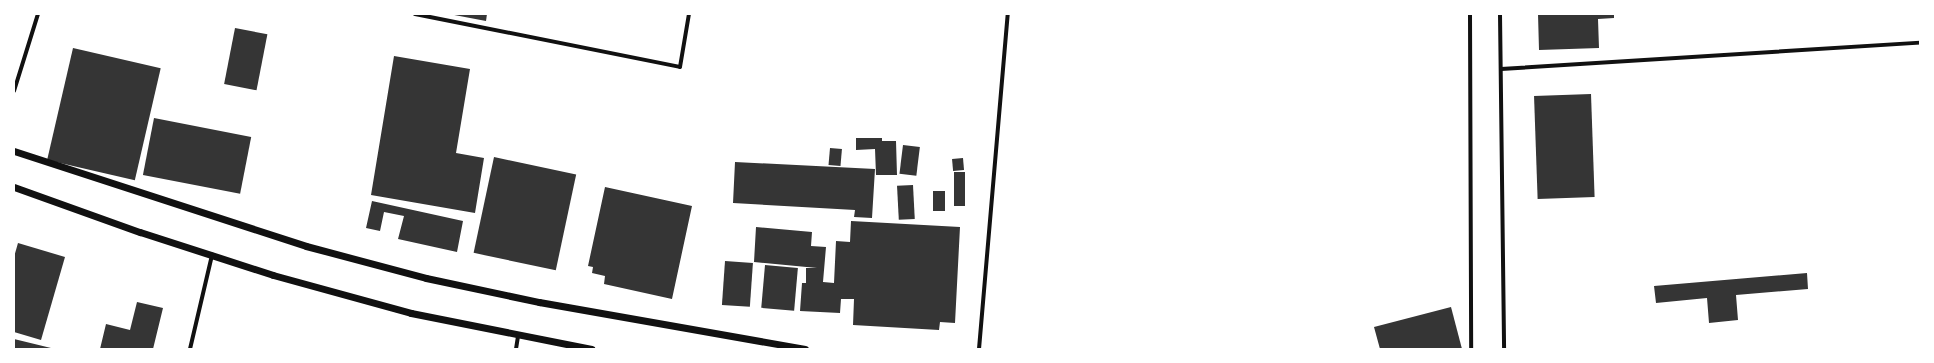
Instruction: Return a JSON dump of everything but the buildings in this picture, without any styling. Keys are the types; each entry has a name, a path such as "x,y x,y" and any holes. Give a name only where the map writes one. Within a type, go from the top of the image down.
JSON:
{"street":[{"path":"14,91 38,14"},
{"path":"415,14 680,67 689,14"},
{"path":"979,349 1008,14"},
{"path":"1470,14 1471,349"},
{"path":"1500,14 1504,349"},
{"path":"1501,69 1920,43"},
{"path":"14,152 306,246 426,278 539,302 805,349"},
{"path":"14,187 273,275 411,313 518,336 591,349"},
{"path":"190,349 212,255"},
{"path":"516,349 518,336"}]}
